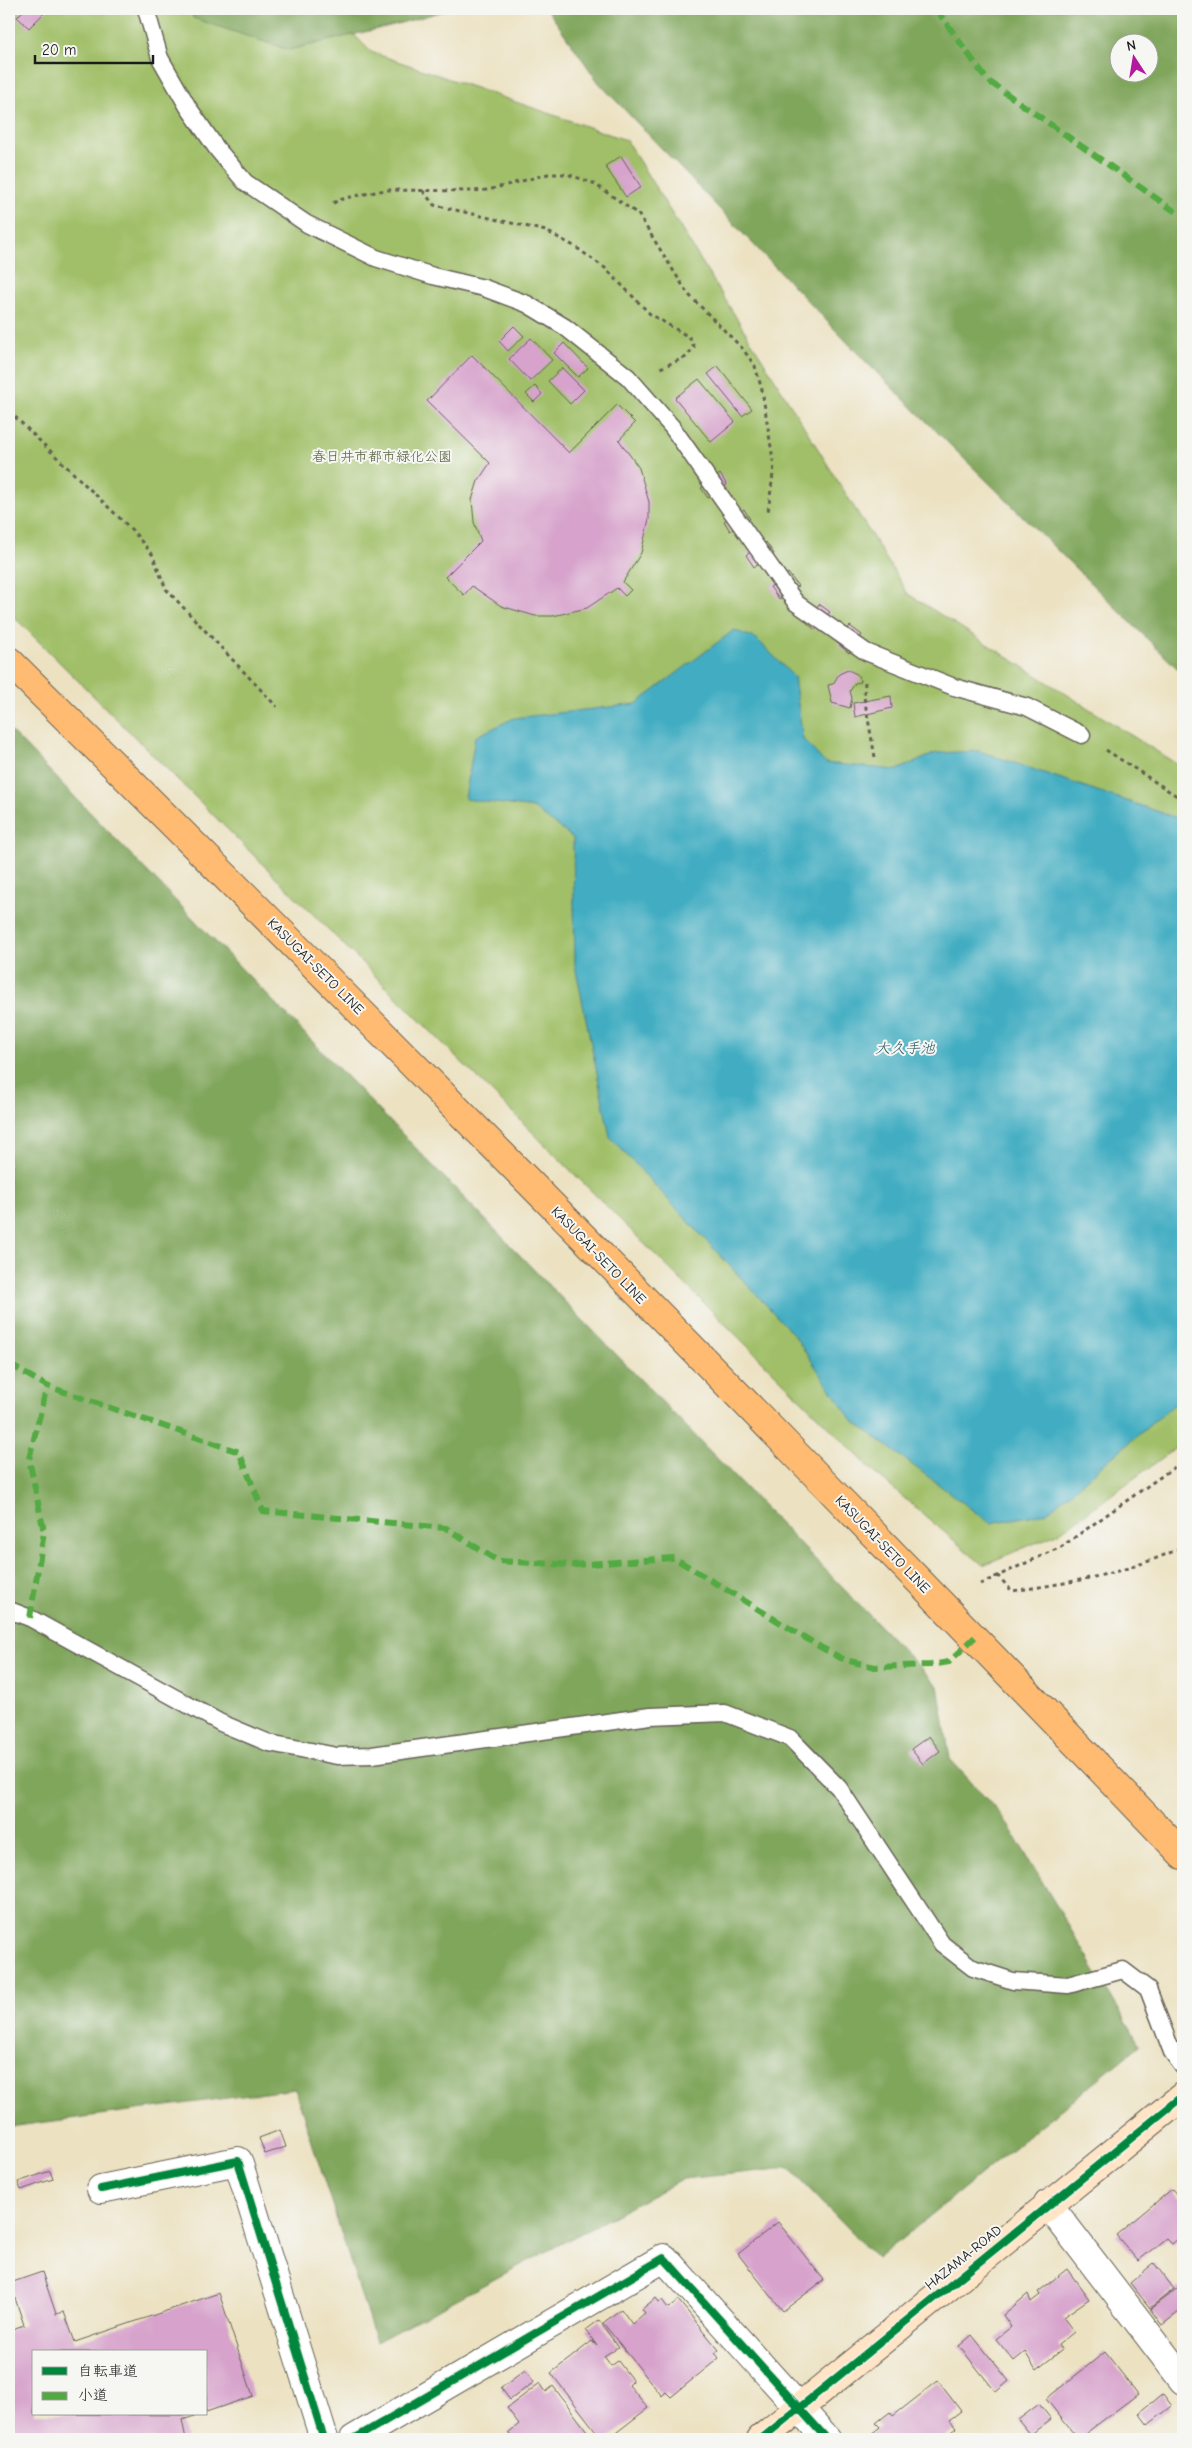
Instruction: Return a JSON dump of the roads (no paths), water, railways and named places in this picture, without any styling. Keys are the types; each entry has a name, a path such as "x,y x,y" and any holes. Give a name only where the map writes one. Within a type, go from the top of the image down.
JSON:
{"main road":[{"name":"KASUGAI-SETO LINE","path":"9,661 304,954 961,1623 1183,1855"}],"street":[{"name":"HAZAMA-ROAD","path":"761,2439 1183,2096"},
{"path":"101,2189 238,2161 324,2439"},
{"path":"1048,2204 1183,2380"},
{"path":"354,2439 664,2258 827,2439"}],"lane":[{"path":"146,9 160,58 188,107 218,149 245,182 307,224 376,258 433,276 484,288 527,304 565,327 635,384 672,427 796,603 866,652 954,687 1027,707 1082,735"},
{"path":"9,1610 30,1618 221,1723 269,1743 308,1752 337,1756 372,1755 650,1716 724,1713 757,1725 790,1738 839,1788 942,1944 973,1968 1013,1981 1068,1985 1123,1970 1148,1990 1172,2052 1183,2067"}],"water":[{"name":"大久手池","path":"734,630 757,639 794,677 803,739 825,763 897,770 936,753 979,751 1183,820 1183,1397 1046,1513 990,1523 851,1419 794,1335 610,1137 575,965 573,838 533,808 465,799 475,737 514,718 636,704"}],"park label":[{"name":"春日井市都市緑化公園","path":"382,456"}]}
